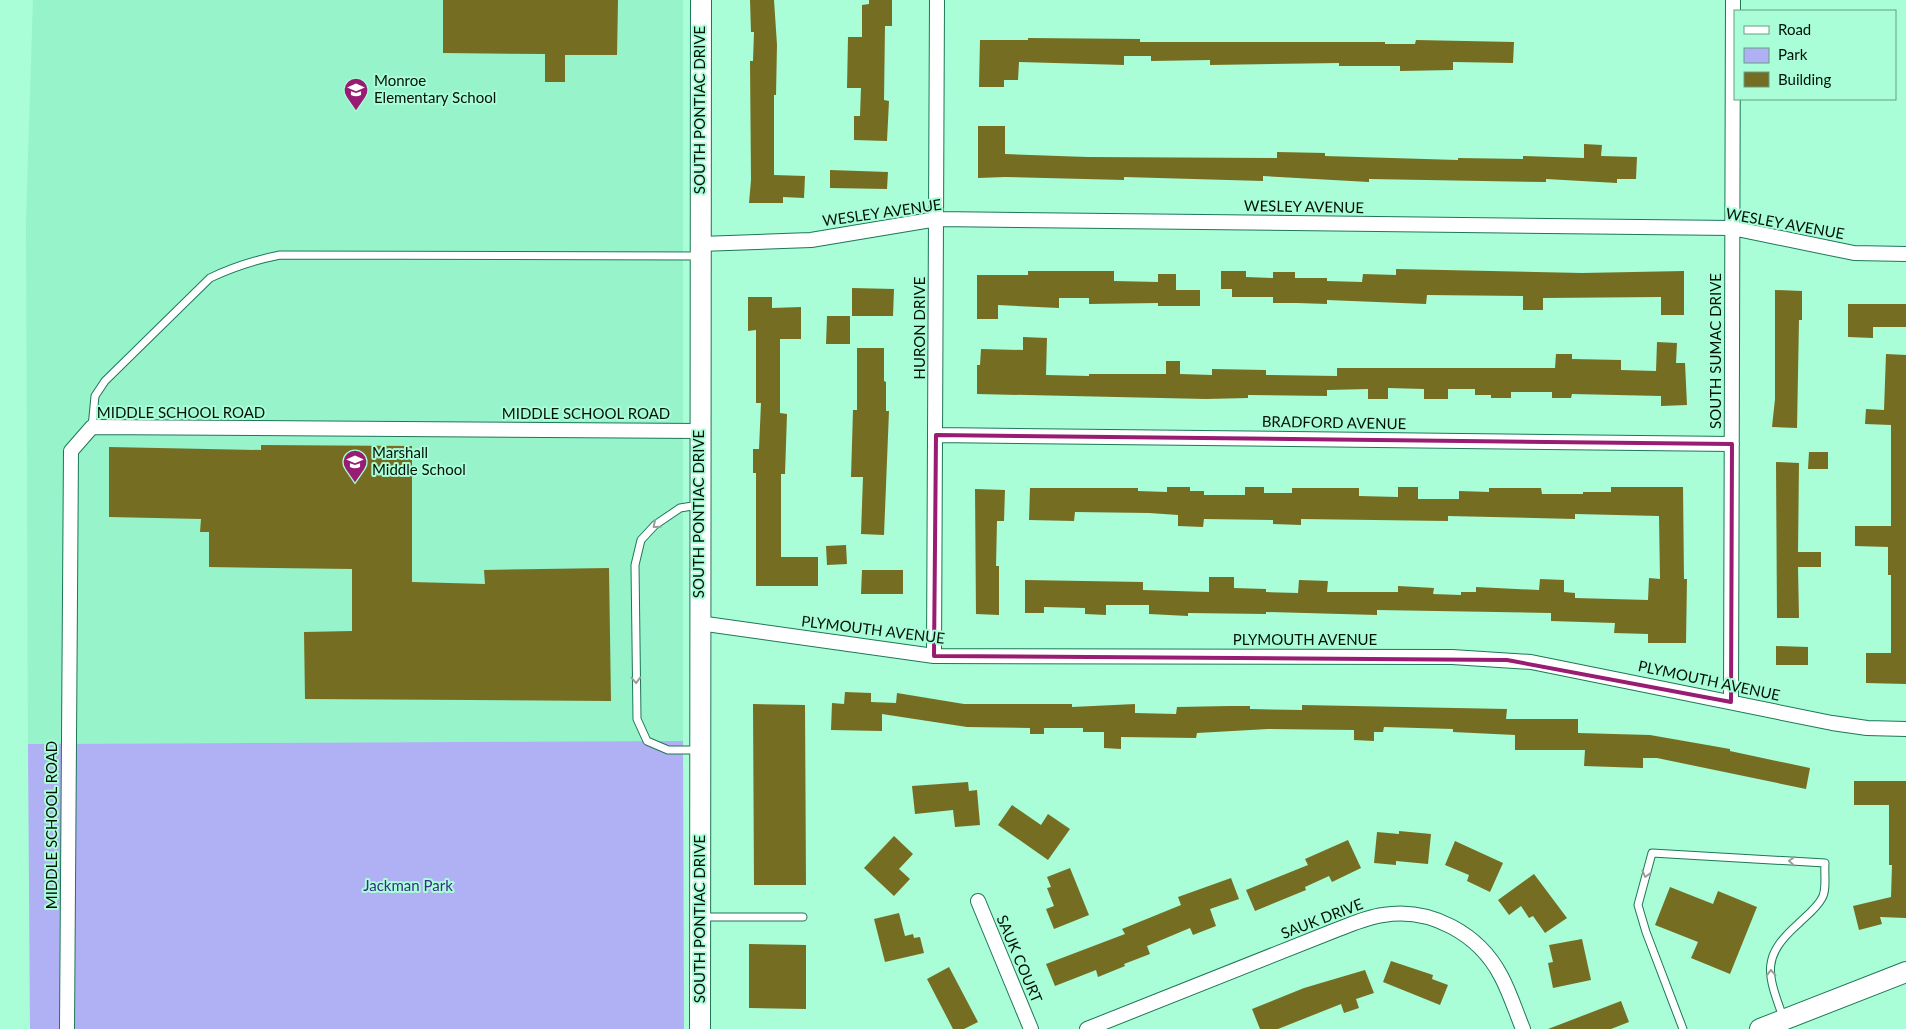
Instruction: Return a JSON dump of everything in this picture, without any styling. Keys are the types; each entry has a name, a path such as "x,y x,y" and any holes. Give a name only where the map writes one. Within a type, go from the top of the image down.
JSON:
{"street":[{"name":"SOUTH PONTIAC DRIVE","path":"700,1029 699,505 701,0"},
{"name":"HURON DRIVE","path":"934,656 938,0"},
{"name":"SOUTH SUMAC DRIVE","path":"1731,702 1733,0"},
{"name":"WESLEY AVENUE","path":"700,250 811,240 937,219 1732,228 1854,253 1906,254"},
{"name":"MIDDLE SCHOOL ROAD","path":"67,1029 71,451 92,427 700,431"},
{"name":"BRADFORD AVENUE","path":"936,435 1732,444"},
{"name":"PLYMOUTH AVENUE","path":"699,624 934,656 1452,657 1507,660 1566,668 1850,726 1906,729"},
{"name":"SAUK COURT","path":"978,901 1031,1029"},
{"name":"SAUK DRIVE","path":"1087,1029 1336,930 1369,918 1399,913 1424,916 1441,921 1470,938 1487,954 1501,976 1523,1029"},
{"path":"1760,1029 1906,972"}],"lane":[{"path":"92,427 95,396 105,381 210,278 257,260 280,255 700,250"},
{"path":"699,505 680,508 655,525 641,540 635,565 637,719 647,741 668,750 700,750"},
{"path":"1683,1029 1646,932 1638,904 1652,853 1825,863 1823,897 1780,940 1772,956 1770,976 1784,1020"},
{"path":"700,917 803,917"}],"highlighted area":[{"path":"936,435 1732,444 1731,702 1507,660 934,656"}],"shaded area":[{"name":"Marshall Middle School","path":"33,0 683,0 683,741 28,744 26,221"}],"green space":[{"name":"Jackman Park","path":"683,741 684,1029 30,1029 28,744"}],"building":[{"name":"Monroe Elementary School","path":"443,0 618,0 617,55 565,55 565,82 545,82 545,54 443,53"},
{"path":"750,0 774,0 777,45 776,95 774,95 774,175 805,176 804,198 783,197 783,203 749,203 751,180 750,61 753,61 754,32 751,32"},
{"path":"869,0 892,0 892,26 885,26 884,100 889,101 887,141 854,140 854,116 860,116 861,88 847,88 848,37 862,37 862,5 869,4"},
{"path":"1028,38 1140,39 1140,42 1385,42 1385,44 1415,44 1416,40 1514,42 1513,63 1453,62 1453,70 1400,71 1400,66 1339,66 1339,63 1210,65 1210,60 1151,61 1151,56 1124,56 1124,65 1019,62 1018,80 1004,80 1004,87 979,87 980,40 1028,40"},
{"path":"978,126 1005,126 1005,154 1087,157 1277,158 1277,152 1325,153 1325,156 1458,160 1458,158 1523,159 1523,156 1584,158 1584,144 1602,145 1601,156 1637,157 1636,179 1617,179 1617,183 1546,179 1546,182 1369,179 1369,182 1263,176 1263,181 1124,177 1124,180 978,178"},
{"path":"830,170 888,172 887,189 830,188"},
{"path":"1396,269 1582,273 1684,271 1684,315 1661,315 1661,297 1543,298 1543,310 1523,310 1523,296 1427,295 1426,304 1327,300 1327,304 1273,303 1273,297 1232,297 1232,289 1221,289 1221,271 1246,271 1246,277 1273,278 1273,272 1295,272 1295,278 1327,278 1327,281 1362,282 1363,274 1396,275"},
{"path":"1028,271 1114,271 1114,281 1158,282 1158,274 1176,274 1176,290 1200,290 1200,306 1158,306 1158,303 1089,304 1089,298 1059,298 1059,308 998,305 998,319 977,319 977,275 1028,275"},
{"path":"852,288 894,289 893,316 852,316"},
{"path":"1775,290 1802,291 1802,320 1799,320 1797,428 1772,427 1775,399"},
{"path":"748,297 772,297 772,308 801,307 801,339 780,339 780,413 787,414 785,474 781,474 781,557 818,557 818,586 756,586 756,473 753,473 753,449 759,449 761,403 756,403 756,330 748,331"},
{"path":"1848,304 1906,304 1906,327 1873,327 1873,338 1848,337"},
{"path":"827,316 850,316 850,344 826,344"},
{"path":"1023,337 1047,338 1046,375 1089,376 1089,374 1166,374 1166,361 1180,361 1180,374 1212,375 1212,369 1266,370 1266,375 1337,376 1337,368 1555,368 1556,354 1572,354 1572,359 1621,360 1621,370 1656,371 1657,342 1677,343 1676,363 1685,363 1687,405 1661,406 1661,396 1572,394 1571,398 1552,398 1552,392 1511,392 1511,398 1491,398 1491,395 1475,395 1475,389 1448,389 1448,399 1424,399 1424,389 1388,388 1388,399 1368,399 1368,389 1327,390 1327,396 1248,395 1248,398 1206,399 977,394 977,365 980,365 981,349 1023,350"},
{"path":"857,348 884,348 886,411 889,411 884,535 861,534 863,477 851,477 853,410 857,410"},
{"path":"1886,354 1906,355 1906,684 1866,683 1866,653 1891,653 1891,575 1888,575 1888,547 1855,546 1855,526 1891,526 1891,425 1865,424 1866,409 1884,410"},
{"name":"Marshall Middle School","path":"261,445 412,446 412,582 485,584 484,570 609,568 611,701 305,699 304,632 352,631 352,569 209,567 209,532 200,532 201,519 109,517 109,447 261,450"},
{"path":"1809,452 1828,452 1828,469 1808,469"},
{"path":"1776,462 1799,463 1798,552 1821,552 1821,567 1798,567 1799,618 1777,618"},
{"path":"1167,487 1190,487 1190,491 1204,491 1204,495 1245,495 1245,487 1264,487 1264,493 1292,493 1292,488 1359,488 1359,496 1398,497 1398,487 1418,487 1418,499 1459,499 1459,491 1489,492 1489,488 1541,488 1542,494 1583,494 1583,492 1611,492 1611,487 1683,487 1684,579 1687,579 1686,643 1648,643 1648,634 1614,633 1615,623 1551,621 1551,613 1377,610 1377,615 1266,612 1266,614 1188,613 1188,616 1149,614 1149,605 1106,605 1106,615 1085,614 1085,608 1044,607 1044,613 1025,613 1025,580 1143,582 1143,590 1209,592 1209,577 1234,577 1234,588 1266,589 1266,592 1298,593 1299,580 1328,581 1327,592 1398,592 1398,586 1434,588 1433,594 1461,595 1461,592 1476,592 1476,587 1539,590 1540,579 1564,580 1564,592 1575,593 1575,598 1648,600 1649,578 1660,579 1659,516 1575,514 1575,519 1448,516 1448,521 1301,519 1301,525 1273,524 1273,520 1204,519 1203,527 1178,526 1178,515 1149,513 1075,512 1074,521 1029,520 1030,488 1138,488 1138,491 1167,492"},
{"path":"975,489 1005,490 1004,521 997,521 996,566 999,566 999,615 976,614"},
{"path":"846,545 847,564 827,565 826,546"},
{"path":"862,570 903,570 903,594 861,594"},
{"path":"1776,646 1808,647 1808,665 1776,665"},
{"path":"845,692 871,693 871,702 896,703 897,693 964,704 1072,704 1072,707 1135,704 1135,713 1176,714 1177,707 1229,706 1250,706 1250,709 1302,710 1302,705 1507,709 1506,719 1578,719 1578,733 1650,735 1730,749 1730,751 1810,768 1806,789 1657,758 1643,758 1643,768 1584,766 1585,750 1515,750 1515,735 1453,732 1453,729 1384,727 1383,732 1374,732 1374,741 1354,740 1354,730 1268,729 1197,733 1196,738 1121,737 1121,749 1104,748 1104,732 1083,732 1083,728 1044,728 1044,734 1030,734 1030,728 967,727 882,714 882,731 831,730 832,703 844,704"},
{"path":"753,704 805,705 806,885 754,885"},
{"path":"1854,781 1906,781 1906,918 1880,917 1882,924 1859,930 1853,906 1891,897 1892,865 1889,865 1889,805 1854,805"},
{"path":"968,782 969,791 977,790 980,825 955,827 953,810 915,814 912,786"},
{"path":"1012,805 1041,825 1048,814 1070,829 1048,860 998,825"},
{"path":"1399,831 1431,834 1428,864 1396,861 1396,865 1374,863 1377,832 1399,834"},
{"path":"894,836 913,854 899,869 910,879 894,896 864,868"},
{"path":"1348,840 1361,868 1332,882 1329,876 1305,887 1306,890 1255,911 1246,890 1308,865 1305,859"},
{"path":"1455,841 1503,863 1490,892 1467,881 1469,875 1445,865"},
{"path":"1070,868 1089,915 1054,929 1046,909 1054,906 1047,888 1051,887 1047,877"},
{"path":"1534,874 1567,918 1545,933 1533,916 1529,918 1521,906 1509,915 1498,900"},
{"path":"1231,878 1239,899 1210,909 1216,926 1193,935 1190,928 1147,946 1150,954 1124,964 1125,966 1098,977 1096,970 1055,986 1046,964 1125,934 1122,929 1181,905 1178,897"},
{"path":"1670,887 1713,904 1718,891 1757,907 1730,974 1691,958 1698,942 1655,925"},
{"path":"899,913 905,936 913,934 914,938 920,937 924,953 885,962 874,919"},
{"path":"1582,939 1591,980 1553,988 1548,963 1553,962 1549,945"},
{"path":"749,944 806,945 806,1009 749,1008"},
{"path":"1391,961 1433,975 1432,979 1448,985 1440,1005 1383,982"},
{"path":"949,967 978,1022 964,1029 953,1029 927,979"},
{"path":"1365,970 1374,993 1356,999 1359,1008 1344,1013 1341,1004 1278,1029 1260,1029 1252,1009 1304,988"},
{"path":"1621,1001 1629,1022 1611,1029 1548,1029"}],"place":[{"name":"Monroe Elementary School","path":"356,111"},
{"name":"Marshall Middle School","path":"355,483"}]}
